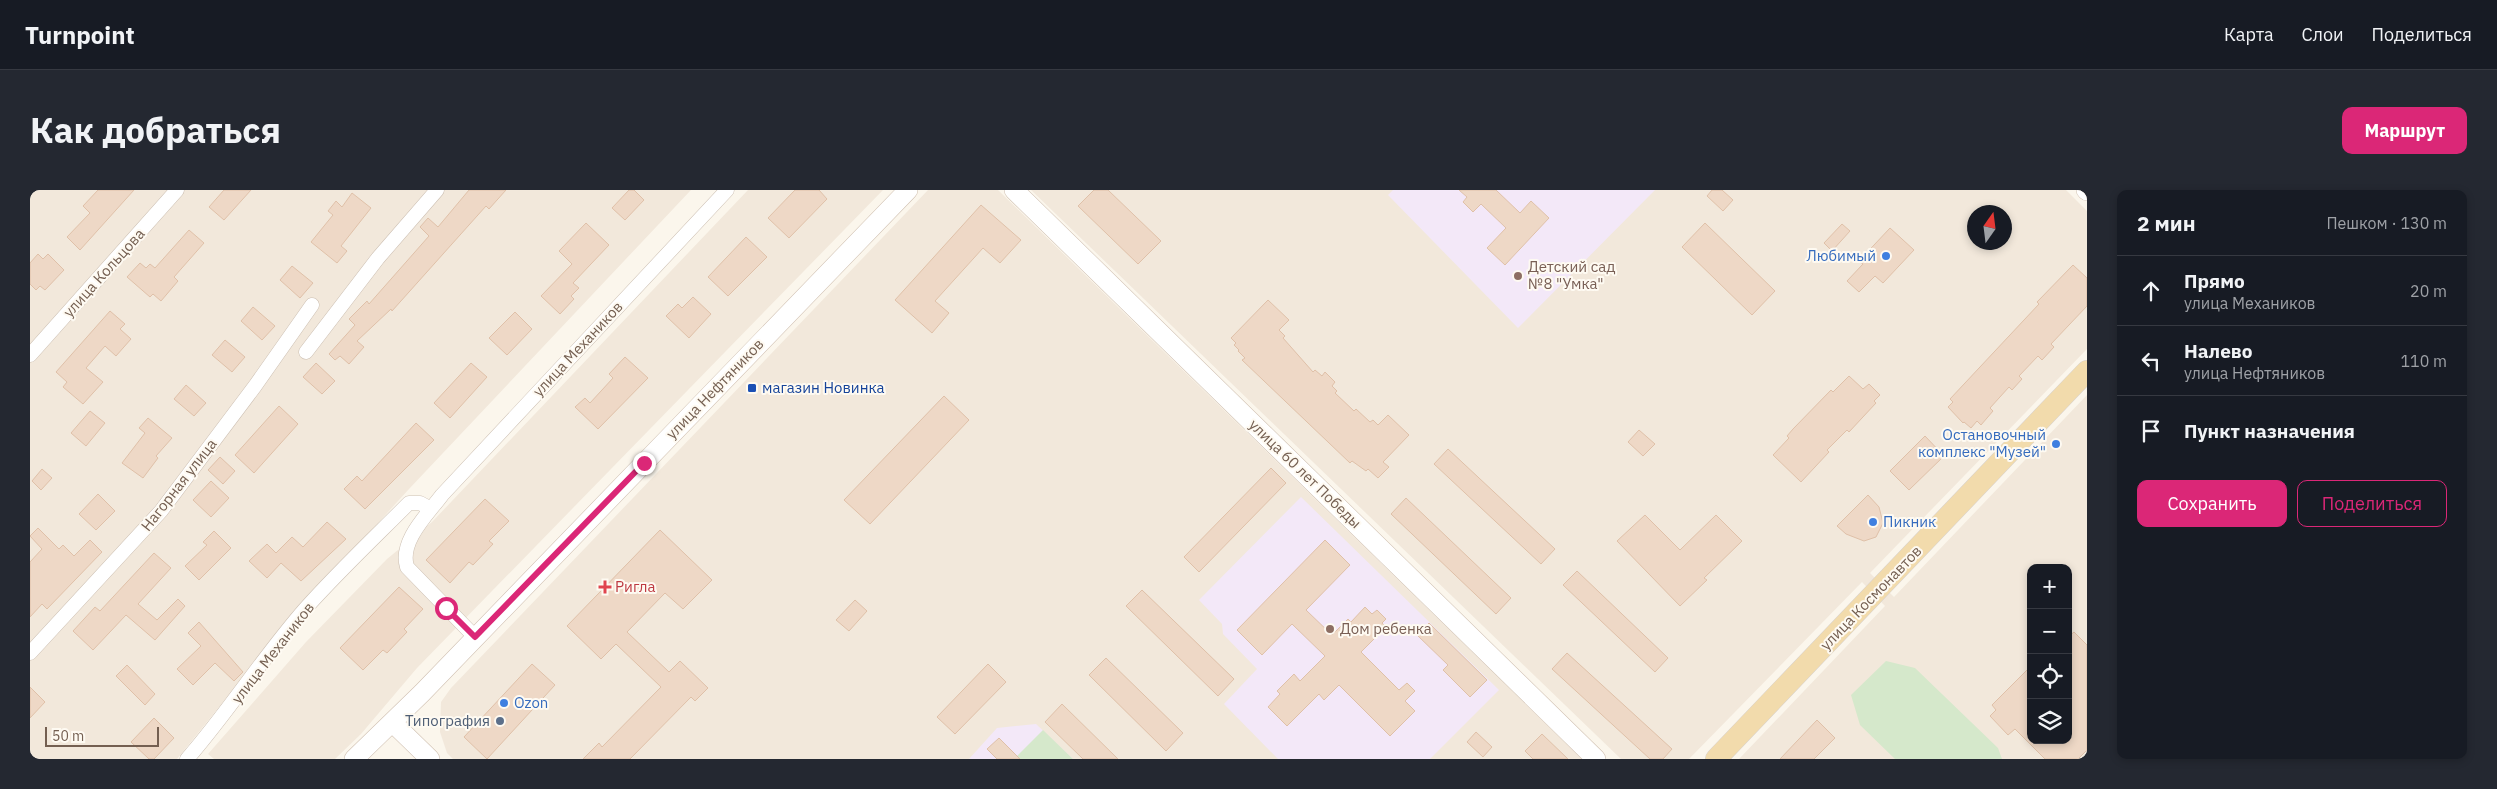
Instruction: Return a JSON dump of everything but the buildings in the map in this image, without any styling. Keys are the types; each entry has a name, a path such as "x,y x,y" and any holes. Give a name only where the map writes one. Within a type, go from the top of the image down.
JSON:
{"main road":[{"name":"улица Нефтяников","path":"354,759 393,723 908,190"},
{"name":"улица 60 лет Победы","path":"1014,190 1596,759"},
{"name":"улица Космонавтов","path":"1716,759 2087,371"},
{"path":"393,723 430,759"}],"street":[{"name":"улица Кольцова","path":"30,355 177,190"},
{"path":"306,352 378,258 437,190"},
{"name":"улица Механиков","path":"475,637 411,574 407,567 405,551 409,543 442,495 727,190"},
{"name":"Нагорная улица","path":"30,653 161,511 255,386 312,305"},
{"name":"улица Механиков","path":"187,759 245,688 305,609 353,560 409,503 420,503 431,510"}],"shaded area":[{"path":"30,190 691,190 409,489 286,624 177,759 30,759"},
{"path":"748,190 883,190 417,668 361,734 335,759 214,759 208,754 306,642 387,559 432,522"},
{"path":"928,190 998,190 1582,759 453,759 447,753 440,732 441,702 451,688"},
{"path":"1031,190 2066,190 2087,211 2087,349 1870,573 1894,597 2087,395 2087,759 1739,759 1885,606 1862,582 1689,759 1621,759"},
{"name":"Детский сад №8 \"Умка\"","path":"1393,190 1655,190 1518,328 1388,195"},
{"name":"Дом ребенка","path":"1301,497 1499,690 1430,759 1278,759 1224,704 1257,669 1223,634 1222,624 1199,600"},
{"path":"1036,724 1073,759 969,759 997,728"}],"green space":[{"path":"1886,661 1915,668 1998,748 2002,759 1895,759 1860,725 1851,695"},
{"path":"1043,730 1073,759 1014,759"}],"place":[{"name":"Любимый","path":"1886,256"},
{"name":"Детский сад №8 \"Умка\"","path":"1518,276"},
{"name":"магазин Новинка","path":"752,388"},
{"name":"Остановочный комплекс \"Музей\"","path":"2056,444"},
{"name":"Пикник","path":"1873,522"},
{"name":"Ригла","path":"605,587"},
{"name":"Дом ребенка","path":"1330,629"},
{"name":"Ozon","path":"504,703"},
{"name":"Типография","path":"500,721"}],"route":[{"path":"446,608 475,637 644,463"}]}
